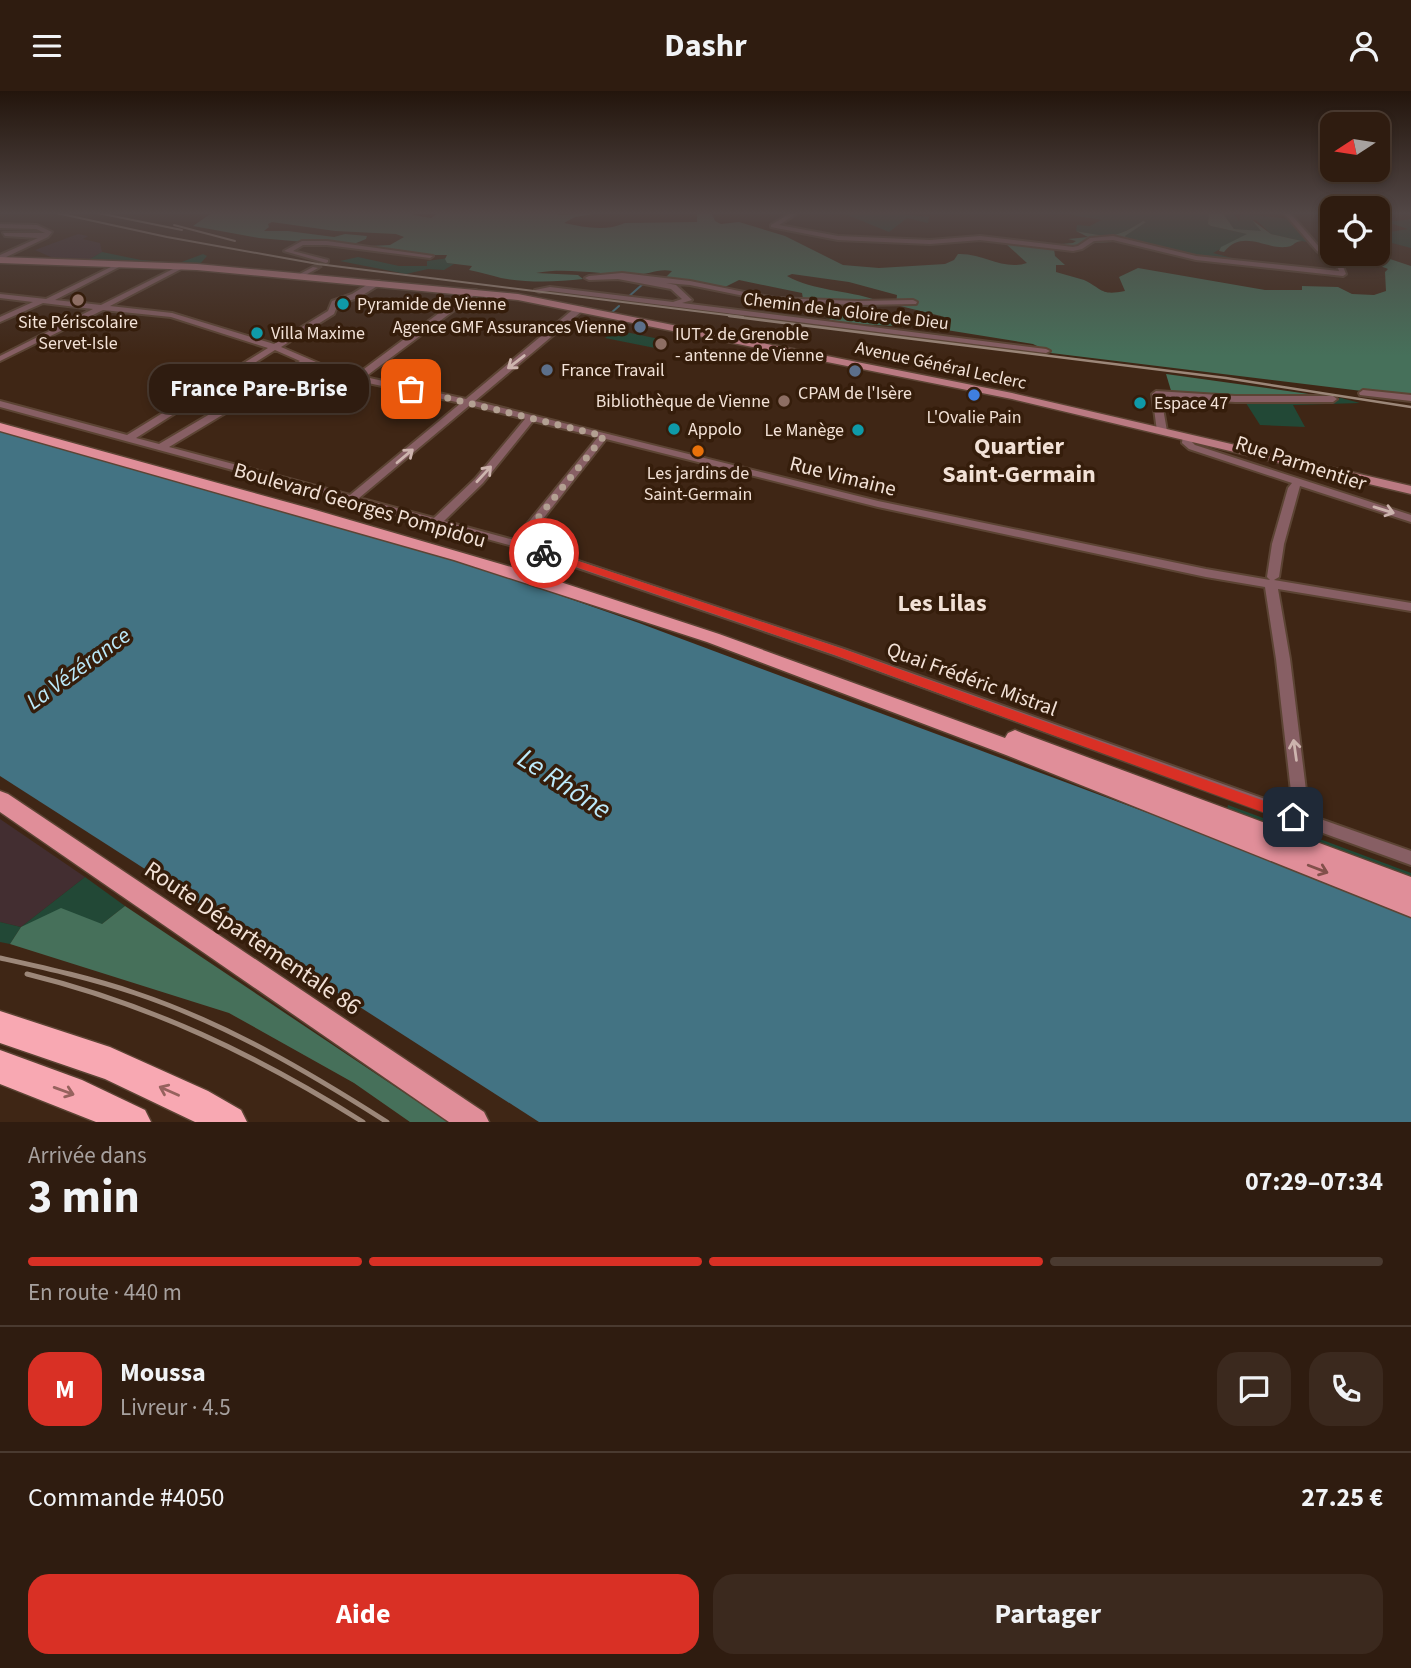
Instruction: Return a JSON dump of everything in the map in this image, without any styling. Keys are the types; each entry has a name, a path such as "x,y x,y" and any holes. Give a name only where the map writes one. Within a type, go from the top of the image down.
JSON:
{"highway":[{"path":"0,1027 110,1064 196,1103 229,1122"},
{"path":"0,1067 82,1097 133,1122"}],"main road":[{"name":"Avenue Général Leclerc","path":"59,260 183,267 473,292 533,294 579,309 1000,394 1411,490"},
{"name":"Boulevard Georges Pompidou","path":"0,418 431,539 641,603 851,676 1411,888"},
{"name":"Boulevard Georges Pompidou","path":"0,427 472,560 614,604 784,663 1411,906"},
{"name":"Route Départementale 86","path":"0,800 474,1122"}],"street":[{"path":"1215,260 1343,274 1340,265 1333,260"},
{"path":"31,299 102,264"},
{"path":"0,320 119,265"},
{"path":"0,359 183,267"},
{"path":"300,277 314,268"},
{"name":"Chemin de la Gloire de Dieu","path":"641,301 688,300 673,287 618,277 589,278 622,275 690,283 774,300 914,302"},
{"path":"332,311 335,303 355,296 376,283"},
{"name":"Chemin de la Gloire de Dieu","path":"533,294 546,288 1046,351"},
{"path":"358,379 473,292"},
{"path":"0,296 104,307"},
{"path":"128,439 332,311 351,305"},
{"name":"Rue Vimaine","path":"104,307 172,315 275,347 334,373 467,402 954,522 1411,607"},
{"path":"352,499 579,309"},
{"path":"161,447 306,361"},
{"path":"1363,393 1411,398"},
{"path":"1162,431 1156,394 1235,399 1333,399"},
{"path":"0,404 517,544 604,436"},
{"path":"436,522 479,481 531,418"},
{"name":"Rue Parmentier","path":"1186,437 1186,443 1192,447 1411,519"},
{"path":"1297,483 1293,488 1278,544 1272,580 1302,818"},
{"name":"Quai Frédéric Mistral","path":"517,544 839,652 1411,858"}],"shaded area":[{"path":"0,819 85,877 21,927 0,922"}],"green space":[{"path":"78,260 179,263 203,260 199,265"},
{"path":"372,260 399,266 427,266 427,261 448,260 447,263 454,264 444,270 428,269 406,274 340,261"},
{"path":"446,260 833,260 843,265 879,268 945,264 954,260 991,260 1018,265 1027,263 1024,260 1060,260 1065,265 1056,265 1056,272 1084,280 1102,291 1111,293 1125,291 1119,277 1138,268 1265,290 1302,290 1302,286 1338,287 1352,294 1374,295 1386,291 1385,272 1388,269 1379,266 1390,266 1390,260 1393,260 1411,266 1411,397 1051,353 1033,344 934,328 837,323 826,318 827,313 940,320 941,316 896,305 897,295 849,282 792,274 787,276 808,285 876,300 873,303 803,299 802,293 739,280 723,288 662,281 672,271 667,270 634,275 573,271 536,273 578,275 583,279 542,281 501,278 469,270 472,266 447,263"},
{"path":"616,330 669,341 655,348 605,338"},
{"path":"1166,374 1330,397 1289,399 1172,394"},
{"path":"1341,398 1360,403 1293,405 1305,427 1260,425 1244,400"},
{"path":"1228,805 1411,873 1411,879 1227,809"},
{"path":"85,877 125,906 102,924 21,927"},
{"path":"125,906 448,1122 410,1122 354,1083 229,1013 10,944 21,927 61,908 102,924"},
{"path":"0,922 21,927 10,944 0,942"}],"water":[{"path":"0,430 490,571 639,623 1250,851 1411,915 1411,1122 539,1122 0,776"}],"waterway":[{"path":"627,298 644,283"},
{"path":"611,313 619,306"}],"tunnel":[{"path":"315,268 326,261"}],"railway":[{"path":"296,260 743,317"},
{"path":"729,316 1226,378 1411,407"},
{"path":"0,958 68,974 168,1005 265,1050 387,1122"},
{"path":"27,974 116,1000 201,1034 283,1075 363,1122"}],"way so far":[{"path":"411,389 604,436 517,544 544,553"}],"place":[{"name":"Site Périscolaire Servet-Isle","path":"78,300"},
{"name":"Pyramide de Vienne","path":"343,304"},
{"name":"Agence GMF Assurances Vienne","path":"640,327"},
{"name":"Villa Maxime","path":"257,333"},
{"name":"IUT 2 de Grenoble - antenne de Vienne","path":"661,344"},
{"name":"France Travail","path":"547,370"},
{"name":"CPAM de l'Isère","path":"855,371"},
{"name":"France Pare-Brise","path":"411,389"},
{"name":"L'Ovalie Pain","path":"974,395"},
{"name":"Bibliothèque de Vienne","path":"784,401"},
{"name":"Espace 47","path":"1140,403"},
{"name":"Appolo","path":"674,429"},
{"name":"Le Manège","path":"858,430"},
{"name":"Les jardins de Saint-Germain","path":"698,451"}],"district":[{"name":"Quartier Saint-Germain","path":"1019,460"},
{"name":"Les Lilas","path":"942,603"}],"route":[{"path":"544,553 839,652 1293,817"}],"water label":[{"name":"La Vézérance","path":"78,668"},
{"name":"Le Rhône","path":"565,783"}]}
